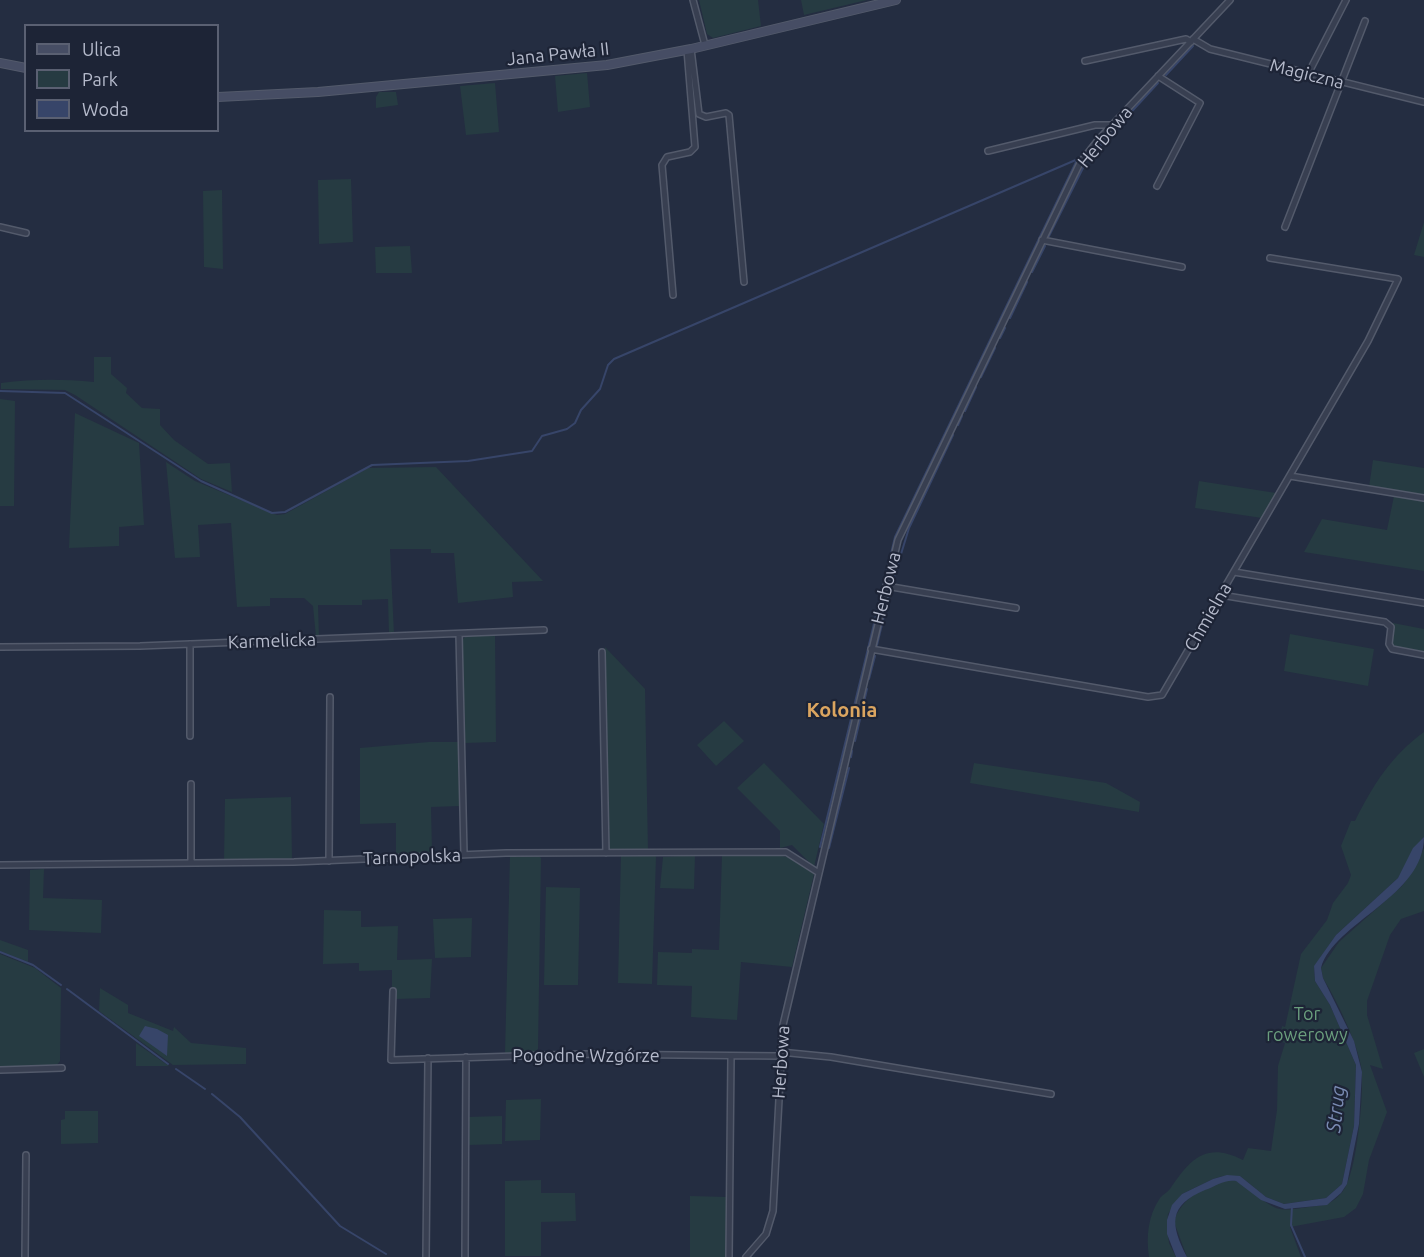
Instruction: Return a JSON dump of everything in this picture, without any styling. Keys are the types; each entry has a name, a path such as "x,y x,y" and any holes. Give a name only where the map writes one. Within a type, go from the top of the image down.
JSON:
{"street":[{"path":"693,0 705,45"},
{"name":"Jana Pawła II","path":"219,97 318,92 607,65 689,49 896,0"},
{"name":"Herbowa","path":"746,1257 766,1234 773,1211 780,1054 786,1011 886,586 903,528 1080,163 1112,125 1230,0"},
{"path":"1308,74 1346,0"},
{"path":"1285,227 1365,21"},
{"path":"1085,62 1185,39 1192,41"},
{"name":"Magiczna","path":"1192,41 1210,50 1424,102"},
{"path":"689,49 699,114 706,117 726,112 729,116 744,282"},
{"path":"673,295 662,165 667,157 690,152 695,147 689,49"},
{"path":"0,63 24,68"},
{"path":"1157,186 1200,103 1158,76"},
{"path":"988,151 1095,125 1112,125"},
{"path":"0,227 26,233"},
{"path":"1042,240 1182,267"},
{"name":"Chmielna","path":"871,650 1159,698 1165,692 1382,315 1398,279 1270,258"},
{"path":"1290,476 1424,498"},
{"path":"1234,572 1424,603"},
{"path":"886,586 1016,608"},
{"path":"1221,595 1385,622 1391,627 1389,644 1392,649 1424,655"},
{"name":"Karmelicka","path":"0,647 190,644 544,630"},
{"path":"459,634 464,854"},
{"path":"190,644 190,736"},
{"path":"602,652 606,853"},
{"path":"329,861 330,697"},
{"path":"190,863 191,784"},
{"name":"Tarnopolska","path":"0,865 329,861 464,854 786,852 819,873"},
{"name":"Pogodne Wzgórze","path":"393,991 391,1060 581,1054 731,1056 780,1054 831,1057 1051,1094"},
{"path":"729,1257 731,1056"},
{"path":"465,1257 466,1057"},
{"path":"426,1257 428,1058"},
{"path":"0,1070 62,1068"},
{"path":"25,1257 26,1155"}],"green space":[{"path":"699,0 758,0 761,26 713,38 707,34"},
{"path":"801,0 867,0 804,15"},
{"path":"587,73 590,107 558,112 555,76"},
{"path":"495,83 499,132 466,135 460,86"},
{"path":"379,92 396,92 398,105 376,108 376,97"},
{"path":"351,179 353,242 319,244 318,180"},
{"path":"222,190 223,269 204,267 203,191"},
{"path":"1424,222 1424,257 1414,255"},
{"path":"410,246 412,273 376,273 375,247"},
{"path":"94,357 111,357 111,374 127,388 126,393 142,408 160,409 160,425 174,440 208,464 230,463 232,492 201,479 65,390 1,389 1,383 25,381 94,382"},
{"path":"0,399 15,401 14,506 0,506"},
{"path":"75,413 139,443 144,525 119,527 119,546 69,548"},
{"path":"1373,460 1424,468 1424,496 1369,487"},
{"path":"166,462 195,481 277,515 285,514 368,468 436,467 543,581 512,582 513,597 458,603 454,553 431,553 431,549 390,549 394,634 389,634 388,599 362,600 362,605 318,605 319,637 316,637 313,606 304,598 270,598 270,606 237,607 231,523 198,525 200,557 175,558"},
{"path":"1199,481 1276,493 1262,518 1195,508"},
{"path":"1394,496 1424,501 1424,571 1304,552 1322,519 1387,530"},
{"path":"1393,623 1424,629 1424,652 1392,647"},
{"path":"495,633 496,742 465,743 462,640 468,634"},
{"path":"1290,634 1374,649 1368,686 1284,671"},
{"path":"605,647 645,689 648,851 613,851 609,848"},
{"path":"724,721 744,741 716,766 697,745"},
{"name":"Tor rowerowy","path":"1424,732 1424,837 1398,878 1336,935 1314,967 1315,981 1330,1005 1356,1065 1354,1126 1342,1184 1326,1198 1284,1204 1266,1197 1240,1176 1223,1176 1213,1179 1182,1194 1168,1214 1169,1243 1176,1257 1149,1257 1149,1226 1156,1205 1192,1162 1209,1153 1219,1152 1243,1160 1248,1148 1271,1151 1277,1110 1278,1066 1285,1043 1282,1042 1284,1034 1281,1033 1282,1026 1285,1027 1301,954 1327,920 1333,903 1348,883 1351,875 1341,846 1351,821 1355,821 1376,783 1392,761"},
{"path":"429,742 460,742 461,806 431,807 432,853 396,855 396,823 360,824 360,748"},
{"path":"764,763 824,824 814,867 792,845 780,848 780,831 737,788"},
{"path":"974,763 1106,783 1140,802 1139,812 970,783"},
{"path":"291,797 292,860 224,861 225,799"},
{"path":"1424,848 1424,911 1401,919 1390,935 1367,1001 1367,1015 1383,1069 1370,1065 1387,1112 1369,1160 1363,1194 1356,1208 1344,1217 1290,1227 1301,1257 1187,1257 1174,1222 1182,1206 1188,1200 1212,1185 1229,1180 1241,1183 1273,1207 1280,1209 1328,1204 1343,1191 1352,1167 1359,1130 1362,1092 1361,1066 1351,1033 1323,978 1321,968 1339,942 1402,886"},
{"path":"537,854 541,858 538,1049 534,1053 505,1053 510,855"},
{"path":"621,854 654,854 656,857 652,984 618,983"},
{"path":"695,855 694,889 660,888 663,857"},
{"path":"722,855 788,857 814,874 792,967 741,962 737,1020 691,1017 692,986 657,985 658,952 692,953 692,949 719,950"},
{"path":"44,869 43,898 102,900 101,933 29,930 30,870"},
{"path":"546,887 580,888 578,985 544,985"},
{"path":"324,910 361,911 361,927 398,926 397,960 432,959 430,998 395,999 396,990 392,990 392,970 359,971 359,963 323,964"},
{"path":"472,918 471,957 435,958 433,919"},
{"path":"0,940 28,950 28,962 0,951"},
{"path":"0,954 35,968 61,988 60,1061 57,1065 0,1067"},
{"path":"100,988 128,1005 128,1013 173,1031 174,1027 191,1043 246,1048 246,1064 173,1065 99,1011"},
{"path":"136,1043 169,1066 136,1066"},
{"path":"1424,1049 1424,1077 1414,1053"},
{"path":"541,1099 540,1140 505,1141 506,1100"},
{"path":"65,1111 98,1111 98,1143 61,1144 61,1120 65,1119"},
{"path":"502,1116 502,1144 468,1145 467,1117"},
{"path":"541,1180 541,1193 575,1193 576,1221 541,1222 541,1256 505,1256 505,1181"},
{"path":"690,1196 727,1197 727,1257 690,1257"}],"water":[{"path":"1424,837 1420,858 1410,876 1395,893 1343,937 1329,952 1321,968 1323,978 1354,1041 1362,1072 1359,1124 1347,1184 1341,1193 1327,1205 1285,1209 1261,1200 1236,1181 1220,1183 1193,1196 1179,1210 1175,1226 1187,1257 1176,1257 1167,1234 1167,1220 1172,1205 1182,1194 1213,1179 1227,1175 1240,1176 1266,1197 1284,1204 1326,1198 1342,1184 1354,1126 1356,1065 1330,1005 1315,981 1314,966 1336,935 1398,878 1413,848"},
{"path":"145,1026 168,1035 167,1056 139,1036"}],"waterway":[{"path":"1166,75 1193,46"},
{"path":"1049,236 1087,160 1158,83"},
{"path":"0,391 65,393 201,481 272,513 285,512 372,465 468,461 532,451 542,436 567,429 575,423 581,410 600,389 608,365 614,359 1078,159"},
{"path":"820,847 895,537 1077,160"},
{"path":"1032,272 1045,246"},
{"path":"1010,318 1027,282"},
{"path":"1000,338 1005,328"},
{"path":"981,377 995,348"},
{"path":"965,411 976,387"},
{"path":"958,425 962,416"},
{"path":"894,577 909,528 953,435"},
{"path":"877,645 891,587"},
{"path":"869,679 875,656"},
{"path":"855,741 867,689"},
{"path":"851,757 852,751"},
{"path":"829,848 849,768"},
{"path":"0,952 33,965 61,985"},
{"path":"67,989 168,1064"},
{"path":"176,1069 205,1089"},
{"path":"212,1094 240,1117 340,1226 386,1254"},
{"path":"1292,1206 1291,1225 1305,1257"}],"district":[{"name":"Kolonia","path":"842,710"}],"water label":[{"name":"Strug","path":"1336,1109"}]}
